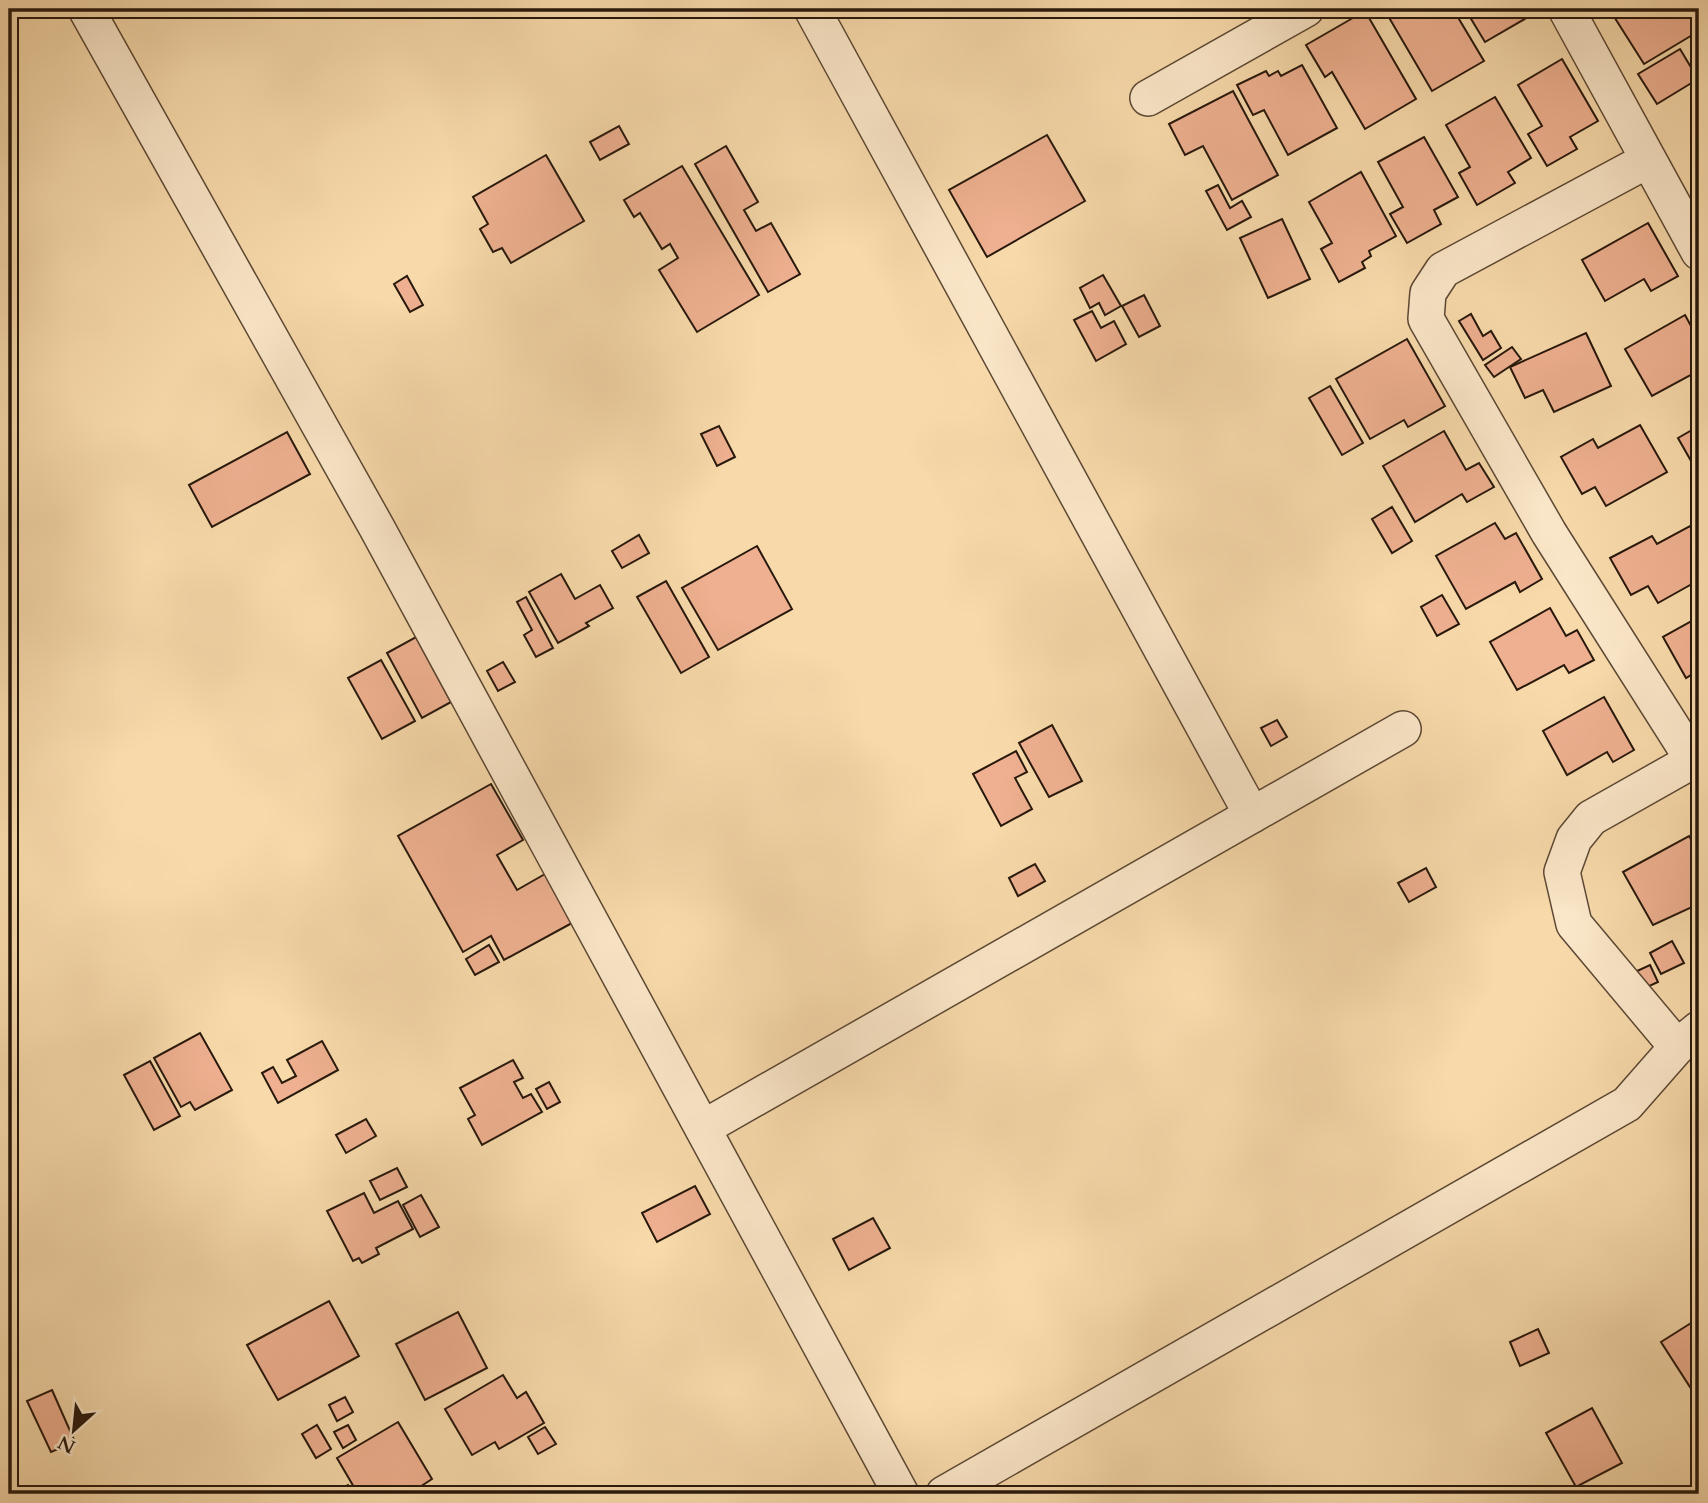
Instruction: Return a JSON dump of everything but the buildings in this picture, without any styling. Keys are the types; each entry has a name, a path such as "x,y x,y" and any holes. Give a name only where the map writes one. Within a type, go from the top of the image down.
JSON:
{"street":[{"path":"86,9 377,528 901,1494"},
{"path":"812,9 1252,815"},
{"path":"1148,98 1306,9"},
{"path":"1566,9 1699,252"},
{"path":"944,1494 1627,1104 1688,1038 1574,924 1562,872 1574,839 1591,818 1696,758 1549,533 1426,319 1428,293 1443,270 1648,160"},
{"path":"703,1128 1402,729"}]}
